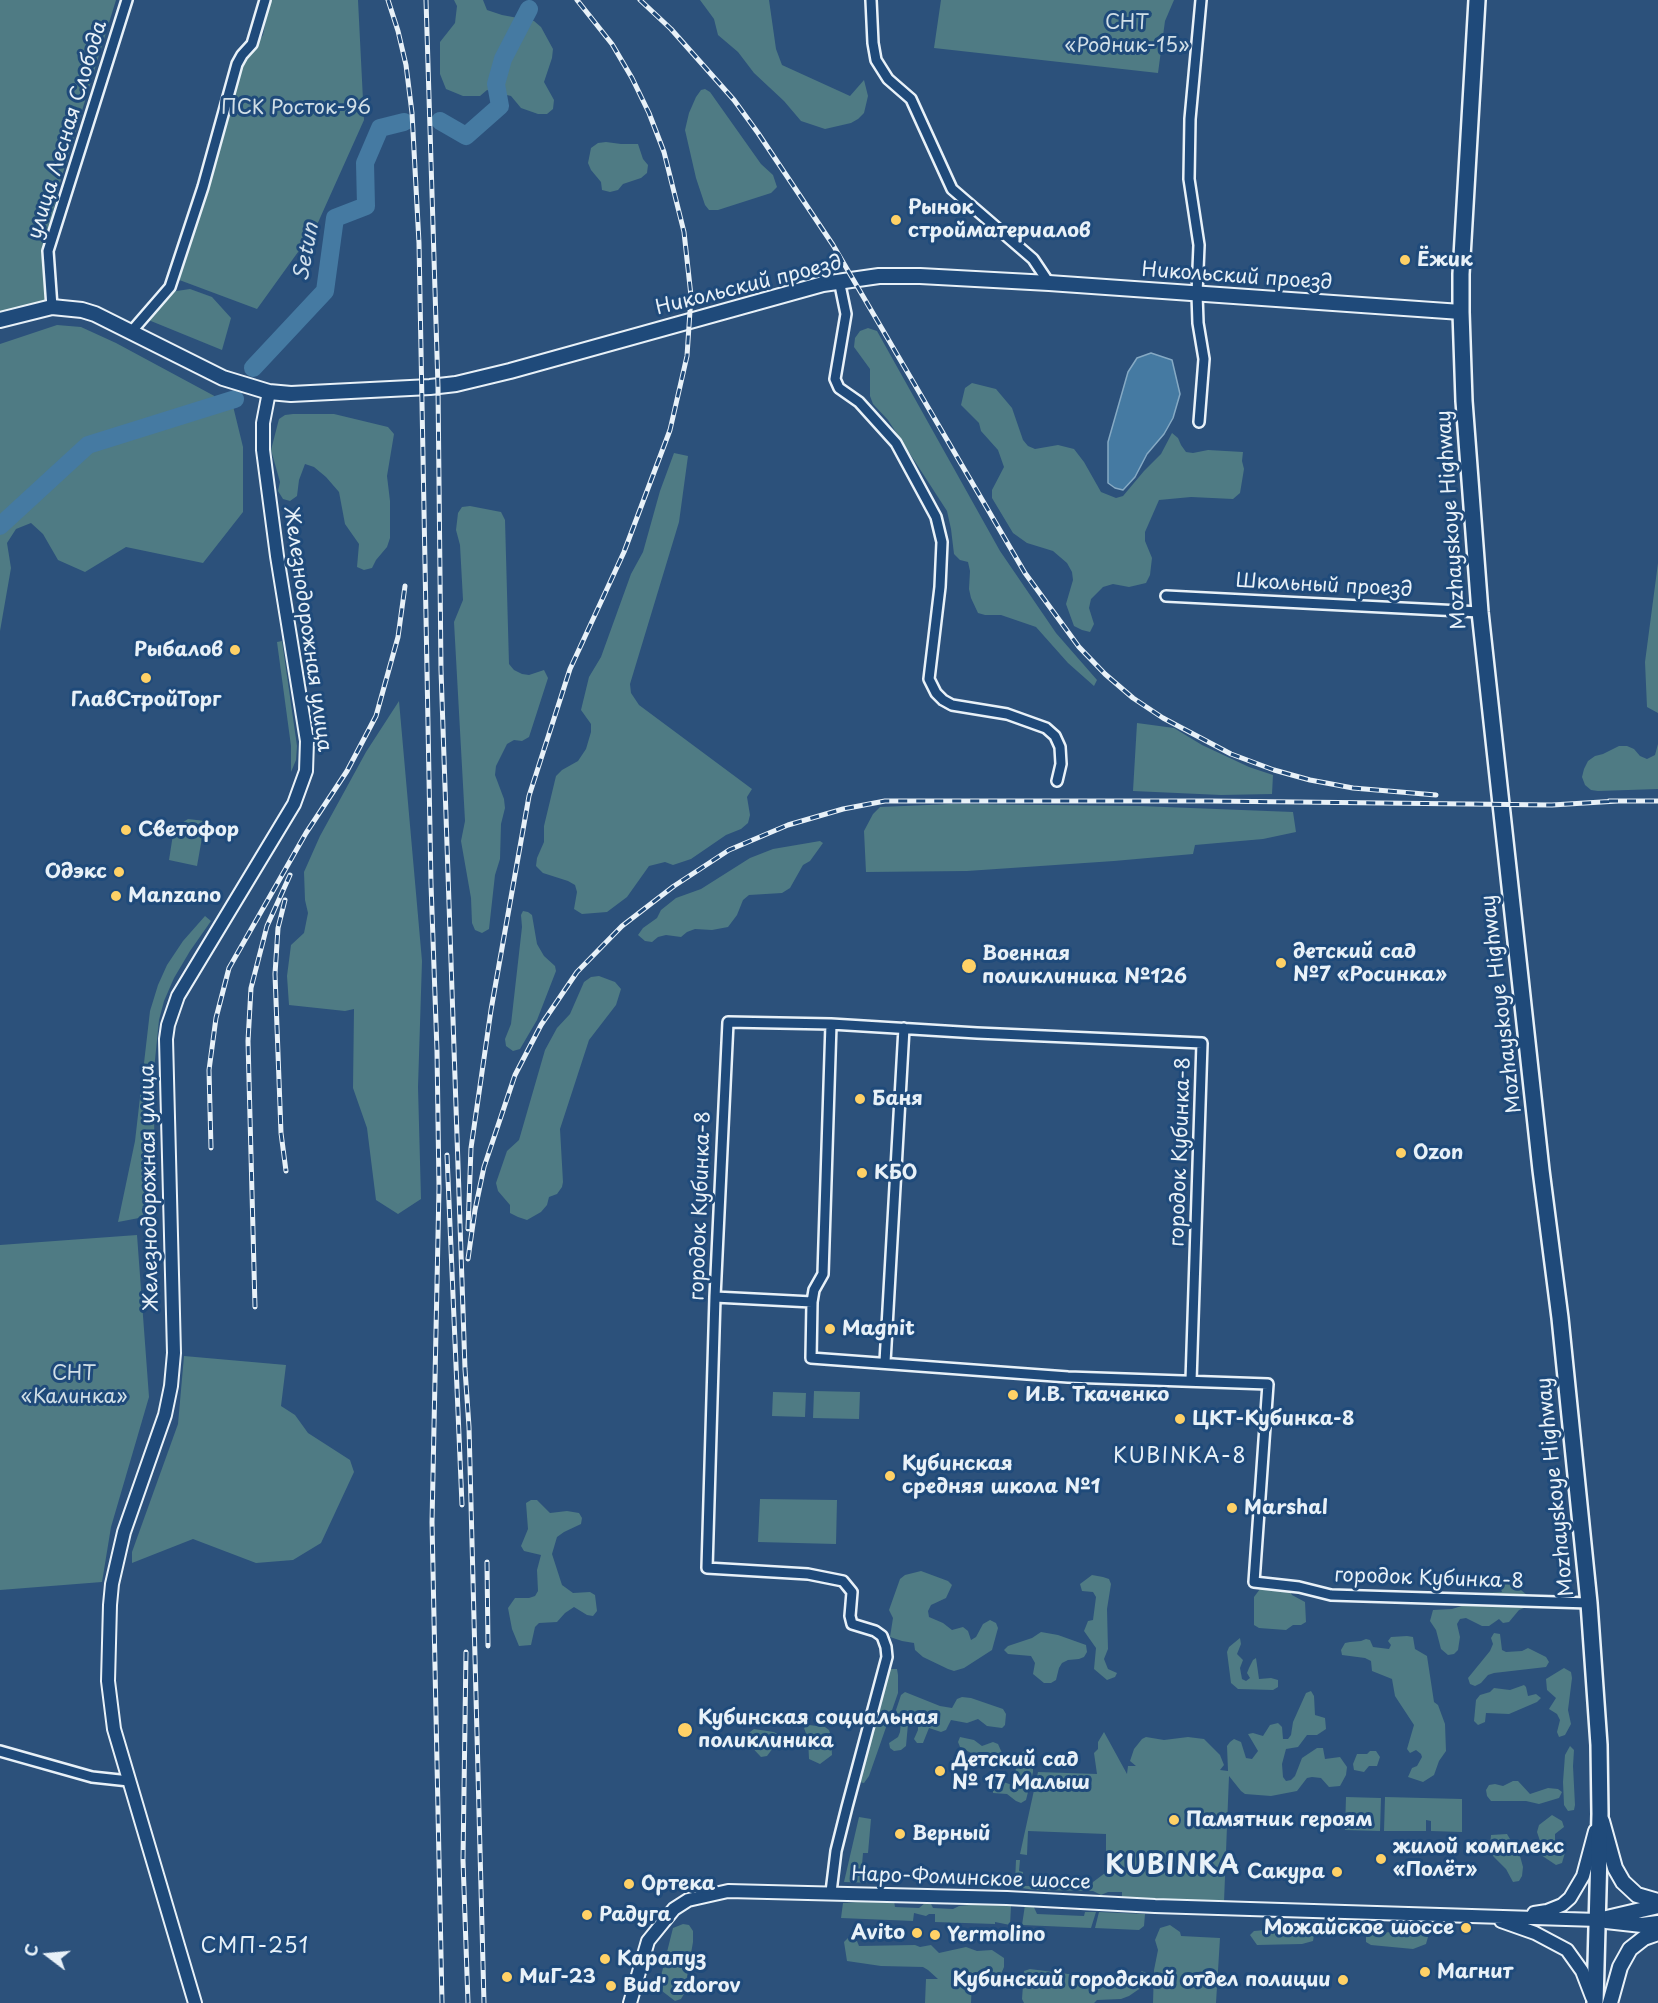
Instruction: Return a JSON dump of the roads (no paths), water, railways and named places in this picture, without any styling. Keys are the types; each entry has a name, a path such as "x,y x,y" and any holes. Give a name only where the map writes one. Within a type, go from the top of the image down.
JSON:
{"main road":[{"name":"Mozhayskoye Highway","path":"1477,0 1461,312 1464,401 1480,612 1590,1603 1599,1745 1600,1814 1595,2003"},
{"name":"Никольский проезд","path":"52,307 71,308 95,314 223,378 269,392 291,394 456,384 839,280 879,276 1049,283 1461,312"},
{"path":"0,320 52,307"},
{"path":"1600,1814 1615,1868 1623,1882 1637,1894 1658,1901"},
{"name":"Наро-Фоминское шоссе","path":"1598,1920 1658,1906"},
{"name":"Наро-Фоминское шоссе","path":"1598,1920 1642,1925 1658,1923"},
{"path":"1610,2003 1615,1981 1630,1949 1644,1938 1658,1933"}],"street":[{"name":"улица Лесная Слобода","path":"52,307 48,251 127,0"},
{"path":"131,332 170,287 206,177 237,64 252,44 265,0"},
{"path":"871,0 876,60 888,79 911,99 952,189 1033,259 1049,283"},
{"path":"1199,422 1204,359 1198,323 1199,245 1189,179 1190,119 1202,0"},
{"path":"839,280 846,314 835,379 839,388 859,402 896,443 936,517 942,542 940,587 929,679 936,693 952,705 1007,714 1046,728 1055,736 1060,747 1061,764 1057,781"},
{"name":"Железнодорожная улица","path":"195,2003 114,1729 110,1705 108,1648 112,1584 124,1532 165,1415 171,1386 174,1353 166,1039 168,1025 178,996 294,804 303,784 307,759 308,741 277,556 263,450 263,423 269,392"},
{"name":"Школьный проезд","path":"1166,596 1480,612"},
{"name":"городок Кубинка-8","path":"831,1892 836,1851 886,1657 886,1647 882,1636 852,1624 850,1616 852,1592 843,1581 808,1574 707,1568 715,1297 728,1022 831,1024 1202,1043 1191,1381"},
{"path":"715,1297 812,1302 814,1290 823,1274 831,1024"},
{"path":"885,1362 904,1028"},
{"name":"городок Кубинка-8","path":"812,1302 811,1358 1068,1377 1268,1384 1254,1582 1299,1587 1331,1595 1590,1603"},
{"path":"0,1752 92,1777 129,1781"},
{"path":"1491,1917 1547,1911 1562,1905 1570,1898 1583,1876 1600,1814"},
{"name":"Наро-Фоминское шоссе","path":"630,2003 648,1941 674,1909 688,1900 728,1891 831,1892 1007,1898 1167,1907 1598,1920"},
{"path":"1491,1917 1535,1933 1567,1950 1582,1971 1595,2003"}],"water":[{"path":"1151,353 1172,360 1180,394 1173,418 1164,434 1147,454 1135,477 1123,490 1108,483 1108,442 1128,372 1137,358"}],"waterway":[{"name":"Setun","path":"440,121 466,136 500,106 496,84 503,59 529,9"},
{"name":"Setun","path":"253,368 325,291 335,218 366,206 365,163 380,128 404,122"},
{"name":"Setun","path":"0,526 88,445 235,399"}],"railway":[{"path":"388,0 406,65 412,113 419,243 439,1188 432,1522 442,2003"},
{"path":"426,0 438,387 441,670 465,1369 469,1427 484,2003"},
{"path":"468,1229 471,1148 491,1010 529,796 570,669 624,552 670,430 687,356 691,296 684,232 664,152 632,78 612,44 577,0"},
{"path":"640,0 671,29 734,100 758,133 833,245 1025,573 1079,647 1105,674 1133,698 1163,718 1231,754 1274,770 1353,788 1436,795"},
{"path":"211,1148 209,1070 216,1018 229,968 306,833 347,771 376,716 398,637 405,586"},
{"path":"468,1259 484,1167 515,1075 541,1025 577,972 622,926 674,886 729,850 788,825 843,809 885,801 1211,801 1552,805 1618,801"},
{"path":"1609,801 1658,801"},
{"path":"255,1307 248,1041 251,988 267,926 290,875"},
{"path":"285,900 278,928 275,974 281,1133 286,1171"},
{"path":"447,1155 462,1505"},
{"path":"487,1562 488,1646"},
{"path":"466,1652 463,1860 468,2003"}],"place":[{"name":"Рынок стройматериалов","path":"896,220"},
{"name":"Ёжик","path":"1405,260"},
{"name":"Рыбалов","path":"235,650"},
{"name":"ГлавСтройТорг","path":"146,678"},
{"name":"Светофор","path":"126,830"},
{"name":"Одэкс","path":"119,872"},
{"name":"Manzano","path":"116,896"},
{"name":"детский сад №7 «Росинка»","path":"1281,963"},
{"name":"Военная поликлиника №126","path":"969,966"},
{"name":"Баня","path":"860,1099"},
{"name":"Ozon","path":"1401,1153"},
{"name":"КБО","path":"862,1173"},
{"name":"Magnit","path":"830,1329"},
{"name":"И.В. Ткаченко","path":"1013,1395"},
{"name":"ЦКТ-Кубинка-8","path":"1180,1419"},
{"name":"Кубинская средняя школа №1","path":"890,1476"},
{"name":"Marshal","path":"1232,1508"},
{"name":"Кубинская социальная поликлиника","path":"685,1730"},
{"name":"Детский сад № 17 Малыш","path":"940,1771"},
{"name":"Памятник героям","path":"1174,1820"},
{"name":"Верный","path":"900,1834"},
{"name":"жилой комплекс «Полёт»","path":"1381,1859"},
{"name":"Сакура","path":"1337,1872"},
{"name":"Ортека","path":"629,1884"},
{"name":"Радуга","path":"587,1915"},
{"name":"Можайское шоссе","path":"1466,1928"},
{"name":"Avito","path":"917,1933"},
{"name":"Yermolino","path":"935,1935"},
{"name":"Карапуз","path":"605,1959"},
{"name":"Магнит","path":"1425,1972"},
{"name":"МиГ-23","path":"507,1977"},
{"name":"Кубинский городской отдел полиции","path":"1343,1980"},
{"name":"Bud' zdorov","path":"611,1986"}],"district":[{"name":"KUBINKA-8","path":"1180,1457"},
{"name":"KUBINKA","path":"1173,1867"},
{"name":"СМП-251","path":"255,1947"}],"park label":[{"name":"СНТ «Родник-15»","path":"1127,34"},
{"name":"ПСК Росток-96","path":"296,108"},
{"name":"СНТ «Калинка»","path":"74,1386"}]}
